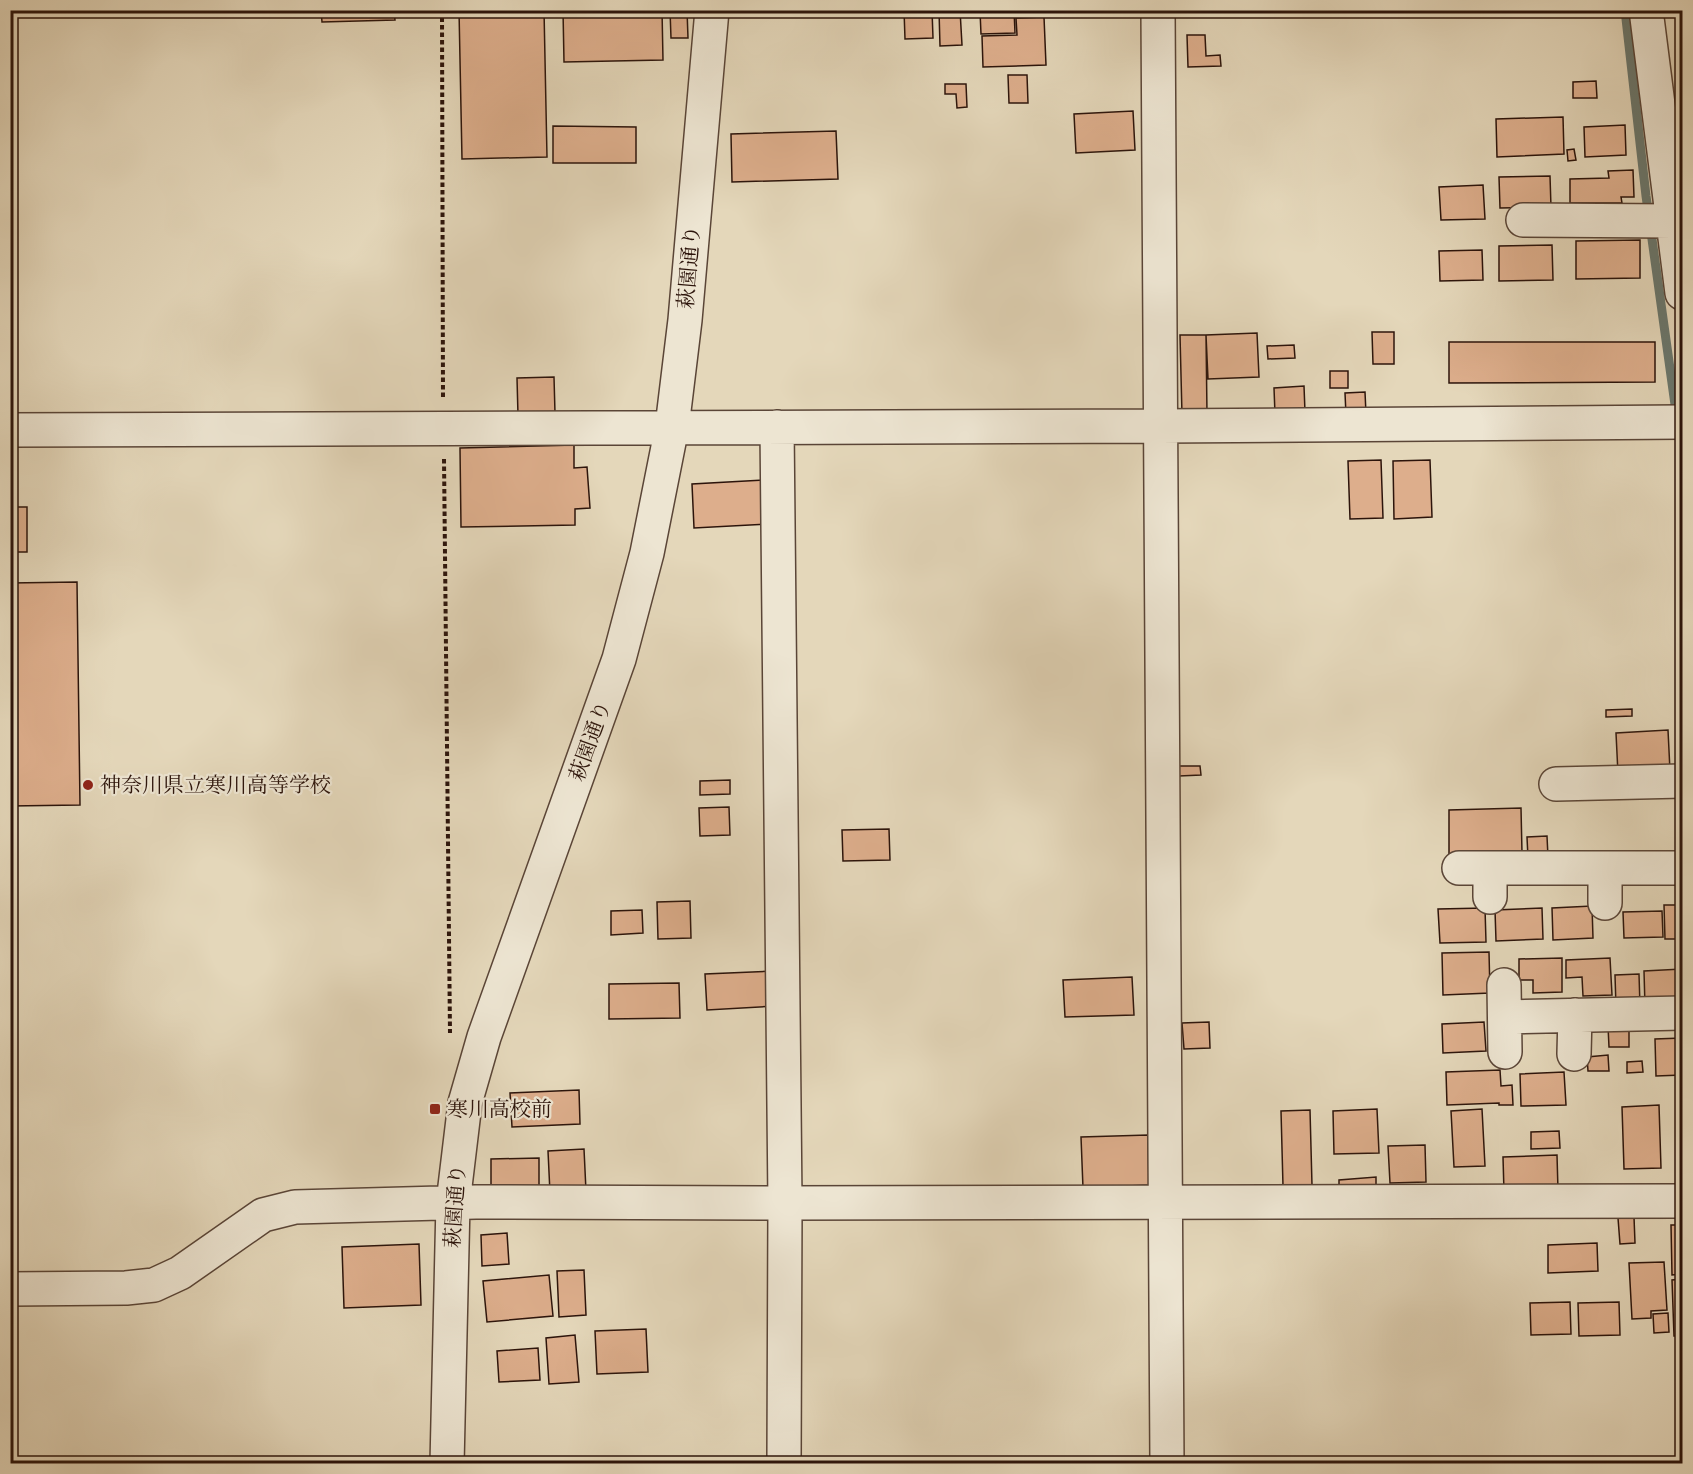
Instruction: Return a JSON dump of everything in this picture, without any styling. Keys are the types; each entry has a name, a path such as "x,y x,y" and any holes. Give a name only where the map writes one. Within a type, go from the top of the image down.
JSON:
{"street":[{"name":"萩園通り","path":"447,1464 453,1203 465,1103 484,1037 619,659 647,553 672,428 685,320 712,10"},
{"path":"1158,10 1167,1464"},
{"path":"1646,10 1683,293"},
{"path":"1523,220 1673,221"},
{"path":"10,430 1683,422"},
{"path":"777,427 785,1203 784,1464"},
{"path":"1556,784 1683,781"},
{"path":"1605,868 1605,903"},
{"path":"1480,878 1605,868 1683,868"},
{"path":"1504,985 1505,1052"},
{"path":"1505,1017 1683,1014"},
{"path":"1574,1054 1575,1015"},
{"path":"10,1289 126,1288 154,1285 180,1273 262,1215 295,1207 453,1203 1683,1201"}],"path":[{"path":"442,10 443,428 450,1036"}],"building":[{"path":"321,10 394,10 395,20 322,22"},
{"path":"459,10 544,10 547,157 462,159"},
{"path":"563,10 662,10 663,60 564,62"},
{"path":"670,10 687,10 688,38 671,38"},
{"path":"904,10 932,10 933,38 905,39"},
{"path":"939,10 960,10 962,45 940,46"},
{"path":"1014,10 1015,33 981,34 980,11"},
{"path":"1044,17 1046,65 983,67 982,36 1017,35 1016,18"},
{"path":"1187,35 1205,35 1206,56 1220,55 1221,66 1188,67"},
{"path":"1008,75 1027,75 1028,103 1009,103"},
{"path":"1596,81 1597,98 1573,98 1573,82"},
{"path":"945,84 966,84 967,107 957,108 956,94 945,94"},
{"path":"1133,111 1135,150 1076,153 1074,114"},
{"path":"1563,117 1564,154 1497,157 1496,119"},
{"path":"1625,125 1626,155 1585,157 1584,127"},
{"path":"553,126 636,127 636,163 553,163"},
{"path":"836,131 838,179 732,182 731,134"},
{"path":"1574,149 1576,160 1568,161 1567,150"},
{"path":"1633,170 1634,197 1621,197 1622,203 1570,203 1570,179 1609,178 1608,171"},
{"path":"1550,176 1551,207 1500,208 1499,177"},
{"path":"1483,185 1485,219 1441,220 1439,187"},
{"path":"1640,240 1640,278 1576,279 1576,241"},
{"path":"1552,245 1553,280 1499,281 1499,246"},
{"path":"1482,250 1483,280 1440,281 1439,251"},
{"path":"1372,332 1394,332 1394,364 1373,364"},
{"path":"1257,333 1259,377 1208,379 1206,335"},
{"path":"1180,335 1206,335 1207,414 1182,415"},
{"path":"1449,342 1655,342 1655,382 1449,383"},
{"path":"1294,345 1295,358 1268,359 1267,346"},
{"path":"1330,371 1348,371 1348,388 1330,388"},
{"path":"554,377 555,413 518,415 517,378"},
{"path":"1304,386 1305,412 1275,414 1274,388"},
{"path":"1365,392 1366,414 1346,415 1345,393"},
{"path":"574,445 574,468 587,467 590,508 575,509 575,525 461,527 460,448"},
{"path":"1381,460 1383,518 1350,519 1348,461"},
{"path":"1430,460 1432,517 1394,519 1393,461"},
{"path":"765,480 768,524 694,528 692,484"},
{"path":"10,507 27,507 27,552 10,552"},
{"path":"77,582 80,805 10,806 10,583"},
{"path":"1632,709 1632,716 1606,717 1606,710"},
{"path":"1668,730 1670,771 1618,774 1616,733"},
{"path":"1178,766 1200,766 1201,775 1179,776"},
{"path":"730,780 730,794 700,795 700,781"},
{"path":"729,807 730,835 700,836 699,808"},
{"path":"1521,808 1522,853 1449,855 1449,810"},
{"path":"889,829 890,860 843,861 842,830"},
{"path":"1547,836 1548,857 1528,858 1527,837"},
{"path":"690,901 691,938 658,939 657,902"},
{"path":"1664,905 1682,905 1682,939 1665,939"},
{"path":"1592,906 1593,938 1553,940 1552,908"},
{"path":"1485,908 1486,942 1440,943 1438,909"},
{"path":"1542,908 1543,939 1496,941 1495,910"},
{"path":"642,910 643,933 611,935 611,911"},
{"path":"1662,911 1663,937 1624,938 1623,912"},
{"path":"1489,952 1490,993 1443,995 1442,953"},
{"path":"1562,958 1562,992 1533,993 1533,980 1519,980 1519,959"},
{"path":"1610,958 1612,995 1583,996 1582,977 1566,978 1566,960"},
{"path":"1682,969 1682,1004 1645,1006 1644,971"},
{"path":"774,971 775,1006 707,1010 705,974"},
{"path":"1639,974 1640,1006 1616,1007 1615,975"},
{"path":"1132,977 1134,1015 1065,1017 1063,980"},
{"path":"679,983 680,1018 609,1019 609,984"},
{"path":"1209,1022 1210,1048 1184,1049 1182,1023"},
{"path":"1484,1022 1486,1051 1443,1053 1442,1024"},
{"path":"1629,1025 1629,1047 1609,1047 1608,1026"},
{"path":"1682,1038 1682,1075 1656,1076 1655,1039"},
{"path":"1608,1055 1609,1071 1588,1071 1587,1057"},
{"path":"1642,1061 1643,1072 1627,1073 1627,1062"},
{"path":"1500,1070 1501,1086 1512,1085 1513,1105 1499,1105 1499,1103 1447,1105 1446,1072"},
{"path":"1564,1072 1566,1105 1521,1106 1520,1074"},
{"path":"579,1090 580,1124 512,1127 510,1093"},
{"path":"1680,1101 1682,1101 1682,1129 1680,1129"},
{"path":"1659,1105 1661,1168 1624,1169 1622,1107"},
{"path":"1377,1109 1379,1153 1334,1154 1333,1111"},
{"path":"1482,1109 1485,1166 1454,1167 1451,1111"},
{"path":"1310,1110 1312,1185 1283,1186 1281,1111"},
{"path":"1559,1131 1560,1148 1531,1149 1531,1132"},
{"path":"1148,1135 1149,1185 1083,1188 1081,1137"},
{"path":"1425,1145 1426,1182 1390,1183 1388,1146"},
{"path":"584,1149 586,1191 550,1193 548,1151"},
{"path":"1557,1155 1558,1190 1504,1192 1503,1157"},
{"path":"539,1158 539,1196 491,1197 491,1159"},
{"path":"1376,1177 1376,1187 1339,1189 1339,1180"},
{"path":"1634,1217 1635,1243 1620,1244 1618,1218"},
{"path":"1671,1225 1682,1225 1682,1274 1672,1275"},
{"path":"507,1233 509,1264 482,1266 481,1235"},
{"path":"1597,1243 1598,1271 1548,1273 1548,1245"},
{"path":"419,1244 421,1305 344,1308 342,1247"},
{"path":"1664,1262 1667,1310 1651,1311 1651,1318 1632,1319 1629,1263"},
{"path":"584,1270 586,1315 559,1317 557,1271"},
{"path":"549,1275 553,1316 487,1322 483,1281"},
{"path":"1682,1279 1682,1336 1674,1336 1672,1280"},
{"path":"1570,1302 1571,1334 1531,1335 1530,1303"},
{"path":"1619,1302 1620,1335 1579,1336 1578,1303"},
{"path":"1668,1313 1669,1332 1654,1333 1653,1314"},
{"path":"646,1329 648,1372 597,1374 595,1331"},
{"path":"575,1335 579,1382 549,1384 546,1338"},
{"path":"538,1348 540,1380 499,1382 497,1351"}],"waterway":[{"path":"1625,10 1646,196 1682,455"}],"place":[{"name":"神奈川県立寒川高等学校","path":"88,785"},
{"name":"寒川高校前","path":"435,1109"}]}
